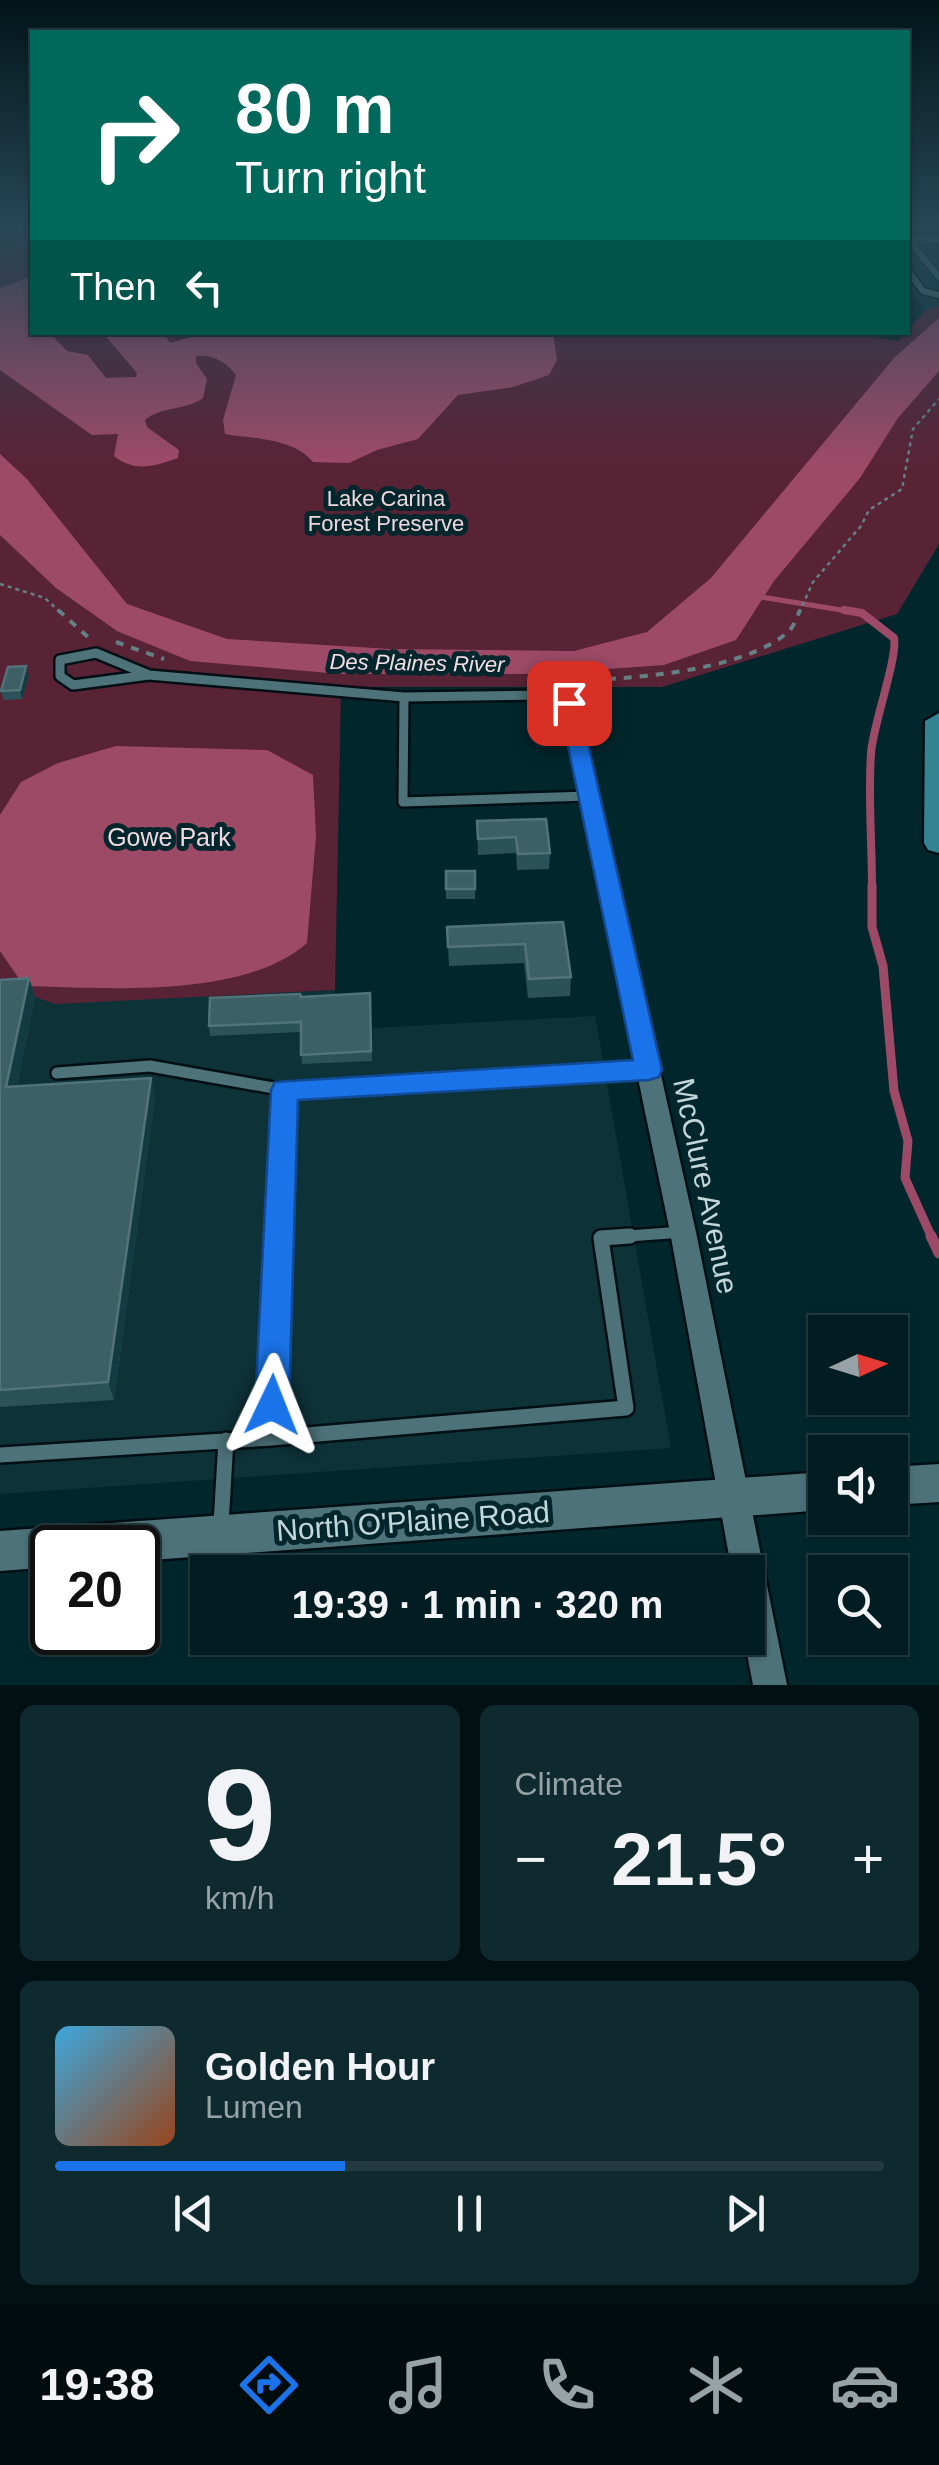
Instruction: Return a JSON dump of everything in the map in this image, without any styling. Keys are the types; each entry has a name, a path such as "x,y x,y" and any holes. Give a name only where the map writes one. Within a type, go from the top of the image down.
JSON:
{"main road":[{"path":"939,722 939,843"}],"street":[{"name":"McClure Avenue","path":"569,703 683,1232 770,1685"},
{"path":"908,1485 939,1482"},
{"name":"North O'Plaine Road","path":"0,1550 808,1491"}],"lane":[{"path":"149,675 100,651 60,660 60,676 73,685 149,675 404,696 549,695 569,703"},
{"path":"404,696 403,802 589,796"},
{"path":"57,1073 150,1066 285,1090 649,1070"},
{"path":"271,1438 285,1090"},
{"path":"0,1455 271,1438 626,1408 600,1238 683,1232"},
{"path":"220,1536 226,1440"}],"path":[{"path":"548,681 624,680 696,670 792,630 808,594 869,510 902,489 914,425 919,415 939,399"},
{"path":"0,584 45,598 90,639"},
{"path":"108,641 125,643 172,662"}],"shaded area":[{"path":"0,986 56,1003 335,990 334,1004 371,1003 372,1028 595,1016 671,1448 0,1494"}],"green space":[{"name":"Lake Carina Forest Preserve","path":"0,306 30,306 30,335 859,335 898,341 910,335 910,328 926,310 939,306 939,544 897,614 662,687 341,687 335,990 56,1004 0,986"}],"water":[{"path":"0,306 30,306 30,335 52,335 67,351 88,355 106,378 136,377 137,373 105,335 165,335 170,343 198,335 553,335 557,360 549,375 513,387 458,395 418,439 377,450 349,463 313,462 284,444 225,434 223,420 236,375 208,356 196,356 196,363 207,379 203,398 145,420 147,427 179,450 178,458 153,465 122,461 114,456 118,434 92,435 0,370"},
{"name":"Des Plaines River","path":"939,318 939,371 898,418 860,478 774,581 736,640 664,665 537,674 341,674 190,661 117,631 56,588 0,535 0,454 27,479 127,604 227,639 390,649 574,651 647,632 711,578 894,358"},
{"name":"Gowe Park","path":"116,746 267,750 313,775 316,836 307,943 280,961 248,974 211,982 133,988 24,986 0,951 0,815 21,782 58,763"}],"building":[{"path":"26,666 20,690 1,691 8,667"},
{"path":"546,819 550,853 518,854 516,837 478,839 477,821"},
{"path":"446,871 475,871 475,889 446,889"},
{"path":"563,922 571,977 529,979 525,944 448,947 447,927"},
{"path":"29,978 6,1087 151,1078 108,1382 0,1390 0,980"},
{"path":"370,993 371,1051 301,1055 301,1022 209,1026 210,998"}],"waterway":[{"path":"755,596 860,613"},
{"path":"844,610 862,613 894,638 871,753 872,888"},
{"path":"872,888 872,927 883,966 894,1091 908,1141 905,1178 932,1238"},
{"path":"931,1236 939,1253"}],"route":[{"path":"272,1405 285,1090 649,1070 569,703"}]}
